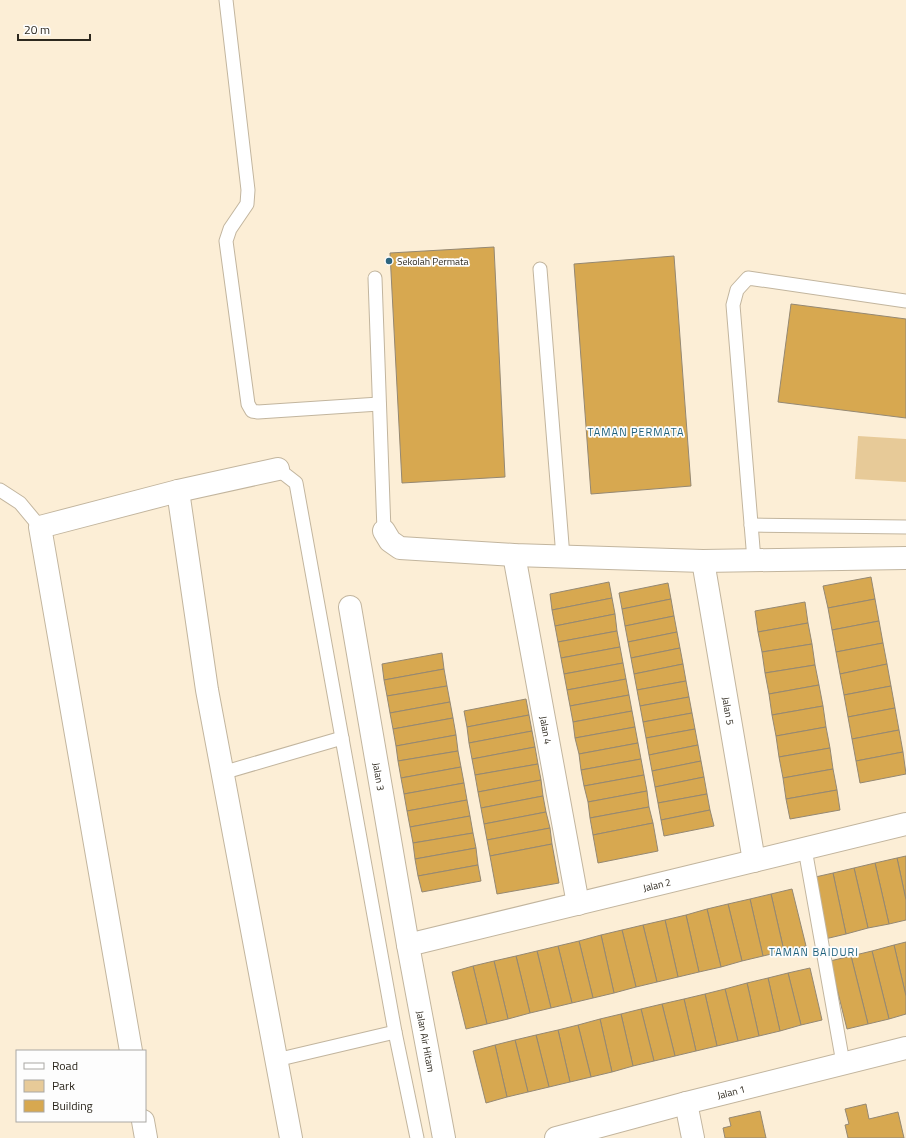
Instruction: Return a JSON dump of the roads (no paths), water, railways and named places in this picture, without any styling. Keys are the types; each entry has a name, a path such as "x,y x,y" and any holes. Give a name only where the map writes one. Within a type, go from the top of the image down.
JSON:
{"street":[{"path":"131,1050 40,527 178,491 278,469"},
{"path":"178,491 206,690 291,1138"},
{"path":"384,531 390,541 400,548 514,555 703,561 906,558"},
{"name":"Jalan 4","path":"514,555 578,904"},
{"name":"Jalan 5","path":"703,561 754,861"},
{"name":"Jalan 3","path":"350,607 408,945"},
{"name":"Jalan 2","path":"408,945 906,824"},
{"name":"Jalan Air Hitam","path":"408,945 444,1138"},
{"name":"Jalan 1","path":"556,1138 686,1103 906,1048"},
{"path":"686,1103 693,1138"},
{"path":"143,1122 146,1138"}],"lane":[{"path":"226,0 248,190 247,204 230,229 226,241 248,404 252,411 258,412 379,404"},
{"path":"540,269 563,557"},
{"path":"375,278 384,531"},
{"path":"754,560 733,305 737,290 748,278 906,301"},
{"path":"278,469 296,483 395,1032 417,1138"},
{"path":"0,490 20,503 40,527"},
{"path":"751,525 906,527"},
{"path":"222,773 342,738"},
{"path":"805,849 843,1063"},
{"path":"276,1060 395,1032"}],"place":[{"name":"Sekolah Permata","path":"389,261"}],"district":[{"name":"TAMAN PERMATA","path":"636,432"},
{"name":"TAMAN BAIDURI","path":"814,952"}]}
